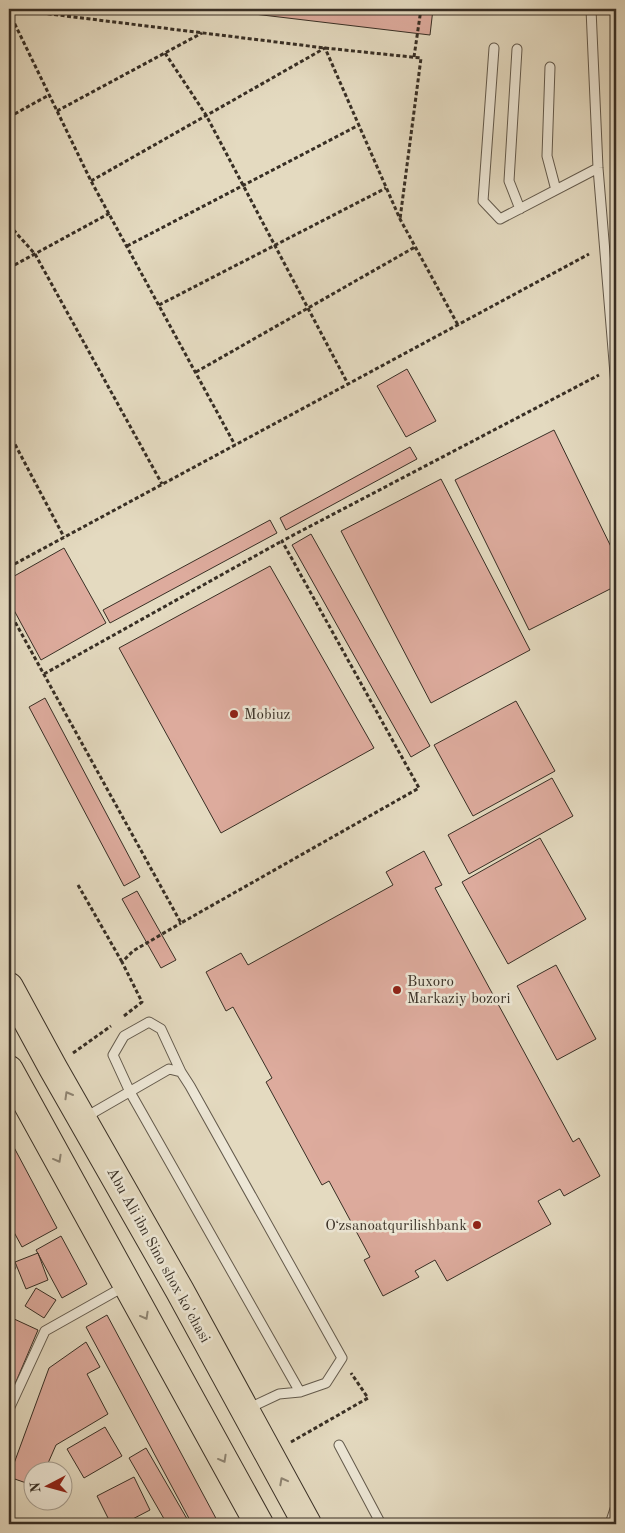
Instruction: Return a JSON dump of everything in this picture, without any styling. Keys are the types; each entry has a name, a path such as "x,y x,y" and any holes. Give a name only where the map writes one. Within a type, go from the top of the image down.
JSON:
{"main road":[{"name":"Abu Ali ibn Sino shox ko'chasi","path":"9,987 180,1291 307,1524"},
{"path":"9,1070 259,1524"}],"lane":[{"path":"591,9 598,168 616,386"},
{"path":"494,48 483,202 500,219 598,168"},
{"path":"517,48 509,181 520,209"},
{"path":"550,67 548,156 556,190"},
{"path":"245,1410 279,1394 300,1392 326,1383 342,1358 181,1072 161,1029 148,1022 124,1036 113,1055 130,1092 300,1392"},
{"path":"82,1119 169,1069 181,1072"},
{"path":"9,1409 44,1332 127,1284"},
{"path":"339,1445 381,1524"},
{"path":"610,1524 616,1506"}],"path":[{"path":"414,57 422,9"},
{"path":"9,10 422,58 400,219"},
{"path":"9,10 91,181 235,445"},
{"path":"57,111 202,33"},
{"path":"91,181 325,48"},
{"path":"325,48 400,219 458,325"},
{"path":"165,53 206,115 348,384"},
{"path":"9,117 49,95"},
{"path":"128,246 359,125"},
{"path":"159,305 386,188"},
{"path":"9,268 110,213"},
{"path":"9,225 34,254 162,484"},
{"path":"9,567 604,245"},
{"path":"196,372 415,247"},
{"path":"44,674 282,541 614,366"},
{"path":"9,433 64,537"},
{"path":"122,962 133,951 181,922 419,788 282,541"},
{"path":"9,611 181,922"},
{"path":"78,884 142,1002 120,1019"},
{"path":"53,1068 112,1024"},
{"path":"269,1454 368,1398 342,1358"}],"building":[{"path":"212,9 433,9 430,35"},
{"path":"407,369 436,421 406,437 377,386"},
{"path":"554,430 616,557 616,586 529,630 455,480"},
{"path":"410,447 417,459 286,530 280,518"},
{"path":"441,479 530,650 431,703 341,531"},
{"path":"270,520 277,533 110,623 103,610"},
{"path":"311,534 430,746 411,757 292,545"},
{"path":"64,548 106,623 41,660 9,601 9,579"},
{"path":"270,566 374,748 221,833 119,648"},
{"path":"45,698 140,877 124,886 29,707"},
{"path":"516,701 555,771 473,816 434,745"},
{"path":"552,778 573,816 469,874 448,835"},
{"path":"540,838 586,919 508,964 462,882"},
{"path":"424,851 442,885 435,888 573,1142 579,1138 600,1176 564,1196 560,1189 538,1201 551,1224 447,1281 435,1260 415,1271 419,1277 383,1296 364,1260 370,1257 329,1181 322,1185 266,1082 272,1078 233,1007 226,1011 206,972 241,953 248,965 393,885 386,872"},
{"path":"137,891 176,960 161,968 122,899"},
{"path":"556,965 596,1039 557,1060 517,986"},
{"path":"9,1138 57,1228 22,1247 9,1223"},
{"path":"61,1236 87,1284 62,1298 36,1250"},
{"path":"38,1253 48,1280 26,1289 15,1262"},
{"path":"36,1288 56,1300 44,1318 25,1306"},
{"path":"107,1315 219,1524 192,1524 86,1327"},
{"path":"12,1318 38,1330 9,1398 9,1326"},
{"path":"86,1342 100,1367 87,1374 108,1414 56,1445 49,1460 22,1460 22,1482 9,1477 49,1368"},
{"path":"105,1427 122,1456 84,1478 67,1449"},
{"path":"146,1448 190,1524 167,1524 129,1458"},
{"path":"134,1477 150,1510 123,1524 111,1524 97,1496"}],"place":[{"name":"Mobiuz","path":"234,714"},
{"name":"Buxoro Markaziy bozori","path":"397,990"},
{"name":"Oʻzsanoatqurilishbank","path":"477,1225"}]}
